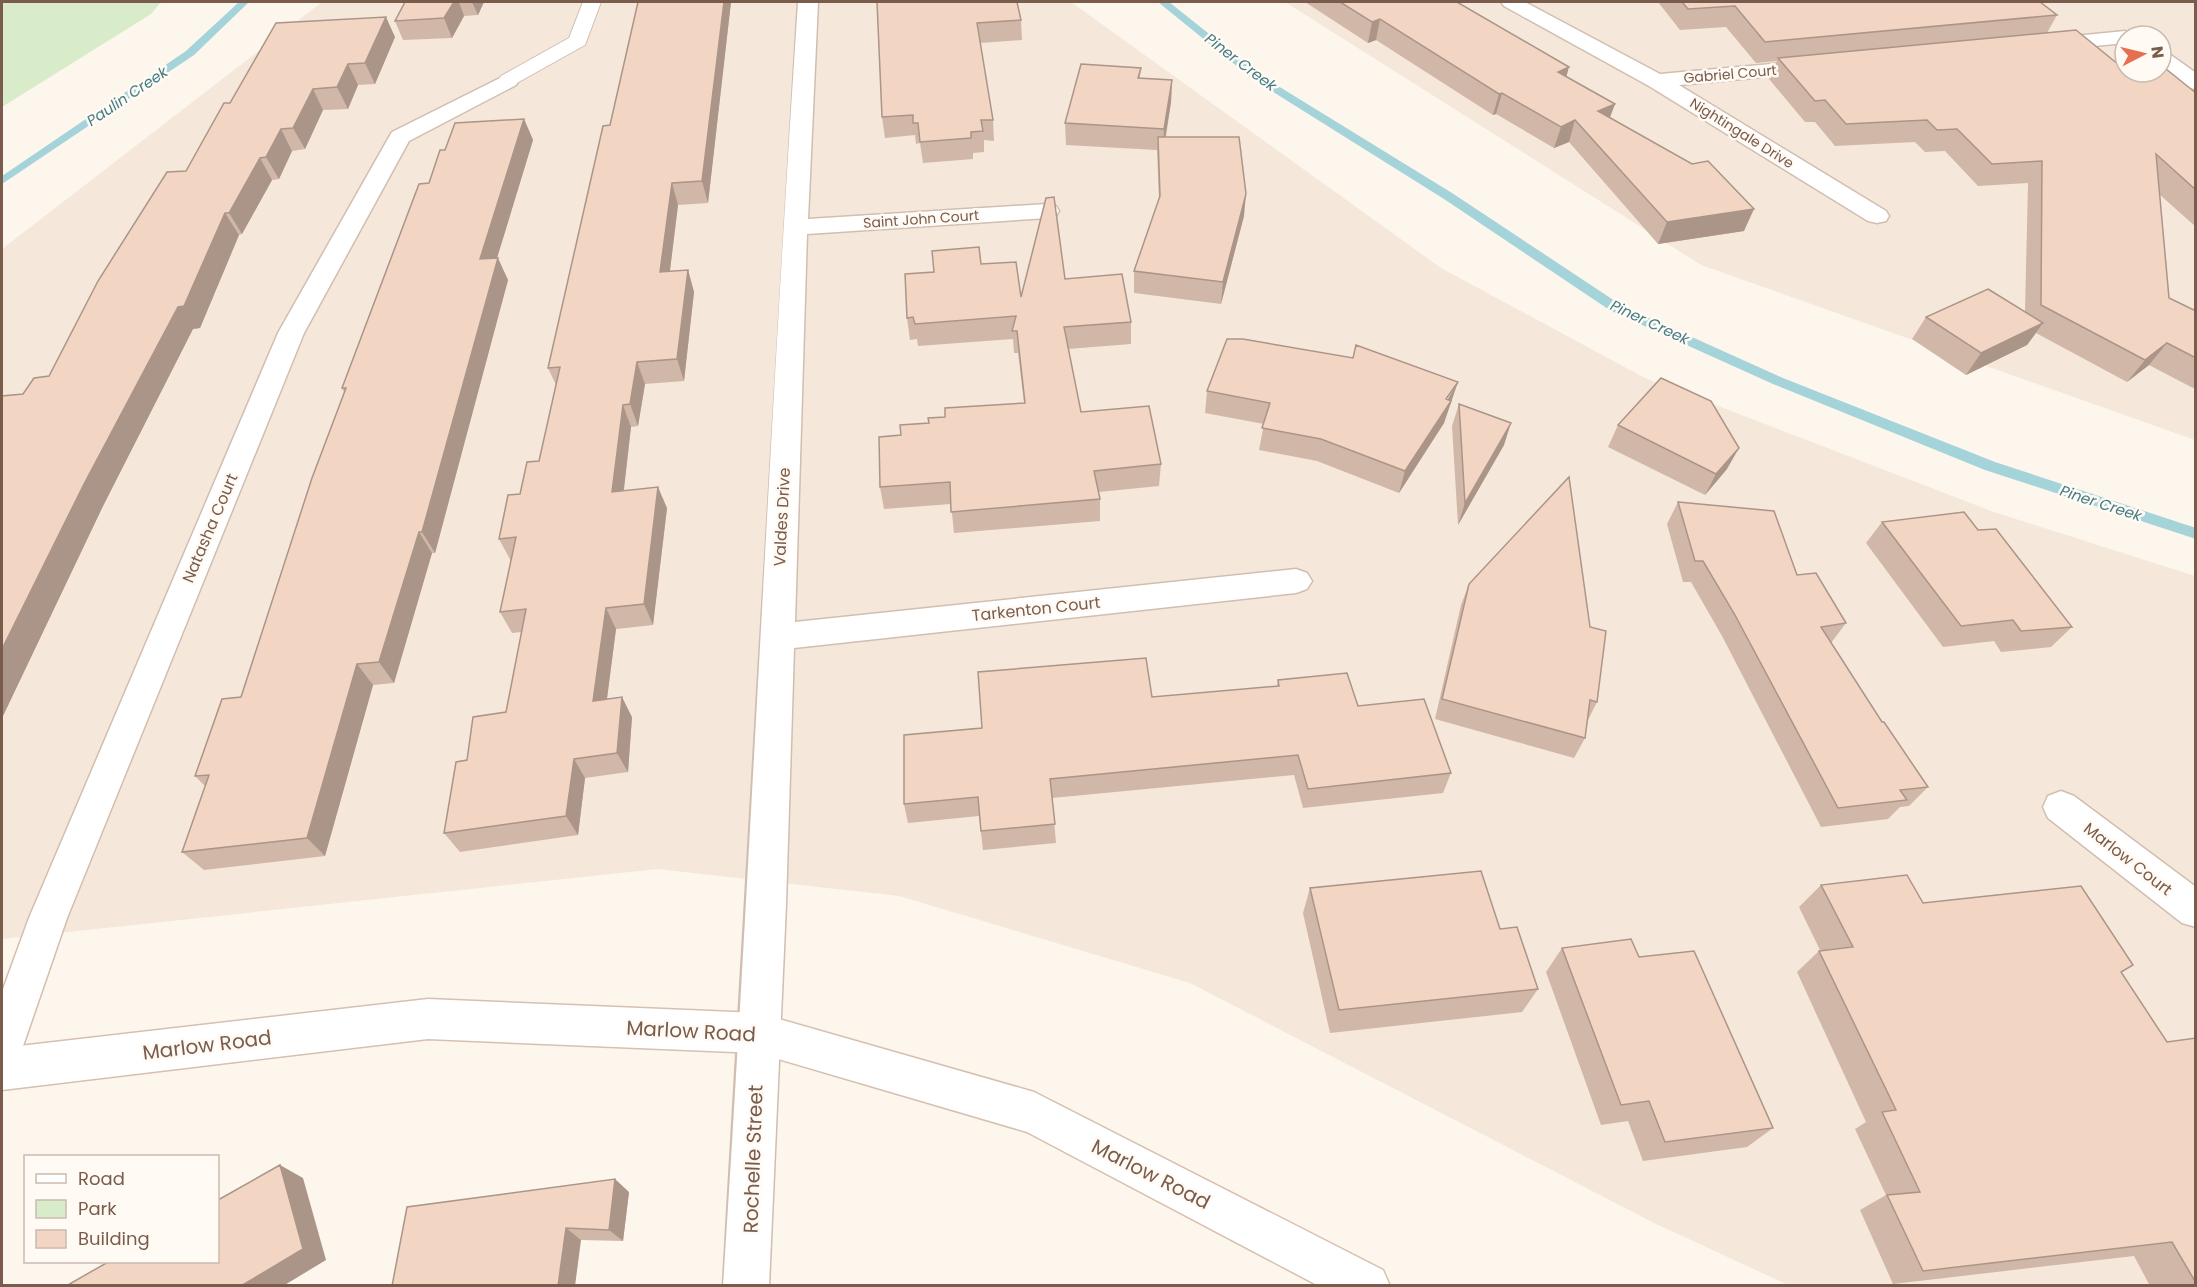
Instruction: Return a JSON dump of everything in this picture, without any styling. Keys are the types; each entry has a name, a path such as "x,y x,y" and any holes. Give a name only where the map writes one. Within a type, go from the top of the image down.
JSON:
{"street":[{"name":"Valdes Drive","path":"758,1033 767,905 776,637 808,2"},
{"name":"Nightingale Drive","path":"1511,2 1657,81 1876,216"},
{"path":"2020,47 2113,38"},
{"name":"Gabriel Court","path":"1657,81 1832,64"},
{"path":"2173,66 2196,83"},
{"name":"Natasha Court","path":"2,1046 48,918 291,333 400,136 508,80"},
{"name":"Saint John Court","path":"795,227 1047,211"},
{"name":"Tarkenton Court","path":"776,637 1296,581"},
{"name":"Marlow Court","path":"2061,807 2196,910"},
{"name":"Marlow Road","path":"2,1069 428,1019 758,1033 1034,1113 1367,1286"},
{"name":"Rochelle Street","path":"746,1286 758,1033"}],"lane":[{"path":"508,80 578,41 592,2"}],"shaded area":[{"path":"322,2 1071,2 1441,268 1645,378 1994,512 2195,576 2195,1285 1788,1285 1654,1223 1190,983 899,896 658,869 2,939 2,249"},
{"path":"1285,2 2195,2 2195,440 1701,265"}],"green space":[{"path":"2,2 161,2 151,14 2,107"}],"building":[{"path":"405,2 454,2 444,18 395,21"},
{"path":"638,2 724,2 702,181 672,183 660,272 688,270 677,359 637,362 630,404 623,405 612,492 658,487 644,604 606,608 593,701 622,697 617,753 574,759 566,816 444,833 456,762 467,760 473,717 506,712 526,609 500,612 516,537 499,539 508,495 520,494 527,462 539,461 560,367 548,368 603,126 610,125"},
{"path":"877,2 1017,2 1021,20 977,23 993,120 981,120 983,131 971,132 971,138 920,142 918,123 913,123 913,115 882,117"},
{"path":"1340,2 1457,2 1569,67 1558,72 1615,104 1598,111 1692,164 1708,161 1754,209 1667,222 1575,120 1561,127 1502,93 1499,94 1380,19 1372,22"},
{"path":"1682,2 2040,2 2057,15 1765,42 1735,6 1688,9"},
{"path":"386,17 365,63 348,64 337,87 313,89 293,128 281,129 266,157 260,158 229,213 225,213 184,306 178,307 84,484 2,649 2,396 23,394 34,378 49,376 98,281 167,172 186,171 224,103 230,103 276,23"},
{"path":"2076,30 2113,60 2113,84 2173,84 2173,75 2196,93 2196,190 2156,154 2169,298 2196,311 2196,358 2167,343 2145,360 2041,305 2042,161 1992,164 1957,129 1937,130 1927,120 1846,124 1825,100 1815,101 1778,58"},
{"path":"1081,64 1141,68 1138,78 1172,80 1164,129 1065,123"},
{"path":"524,119 480,259 498,258 422,532 419,532 379,662 357,664 307,838 182,852 209,775 195,776 222,699 241,697 312,478 346,388 342,388 419,184 429,183 440,150 445,150 455,123"},
{"path":"1158,137 1239,137 1246,194 1223,282 1134,271 1160,196"},
{"path":"1054,197 1065,279 1122,274 1131,322 1064,327 1081,412 1149,406 1161,464 1094,471 1100,499 951,512 950,482 880,487 879,437 901,435 900,425 929,423 928,418 945,417 945,408 1025,403 1017,331 1012,331 1016,316 915,324 913,317 907,318 905,274 934,272 932,251 979,247 981,264 1016,262 1021,297 1046,198"},
{"path":"1988,289 2043,323 1981,353 1926,317"},
{"path":"1227,339 1243,339 1353,358 1356,345 1458,382 1446,399 1451,401 1405,471 1321,439 1262,428 1270,403 1207,391"},
{"path":"1661,378 1711,401 1739,448 1716,474 1618,425"},
{"path":"1459,404 1511,423 1465,503"},
{"path":"1569,477 1590,627 1606,631 1597,702 1590,700 1585,738 1442,699 1469,584"},
{"path":"1678,502 1774,511 1797,575 1816,573 1846,623 1821,627 1882,722 1928,787 1900,790 1907,800 1838,808 1735,615 1703,561 1695,561"},
{"path":"1964,512 1978,530 1996,529 2072,627 2021,631 2013,620 1961,626 1882,522"},
{"path":"1146,658 1152,697 1279,686 1278,680 1347,673 1358,706 1424,699 1451,773 1308,789 1298,755 1050,779 1055,824 981,831 978,797 904,804 904,735 982,728 978,672"},
{"path":"1481,871 1500,929 1517,927 1538,989 1339,1010 1310,888"},
{"path":"1907,875 1923,903 2081,886 2133,965 2121,972 2167,1042 2196,1038 2196,1283 2172,1242 1923,1271 1887,1195 1920,1192 1882,1112 1896,1110 1819,951 1853,947 1821,885"},
{"path":"1631,939 1639,957 1694,951 1773,1128 1665,1142 1649,1101 1621,1105 1562,948"},
{"path":"280,1165 303,1249 241,1286 66,1286 106,1263 219,1263 219,1199"},
{"path":"615,1179 609,1230 566,1228 558,1286 392,1286 407,1207"}],"waterway":[{"name":"Paulin Creek","path":"2,181 190,53 244,2"},
{"name":"Piner Creek","path":"1163,2 1258,78 1448,196 1616,308 1778,381 1990,466 2196,534"}]}
